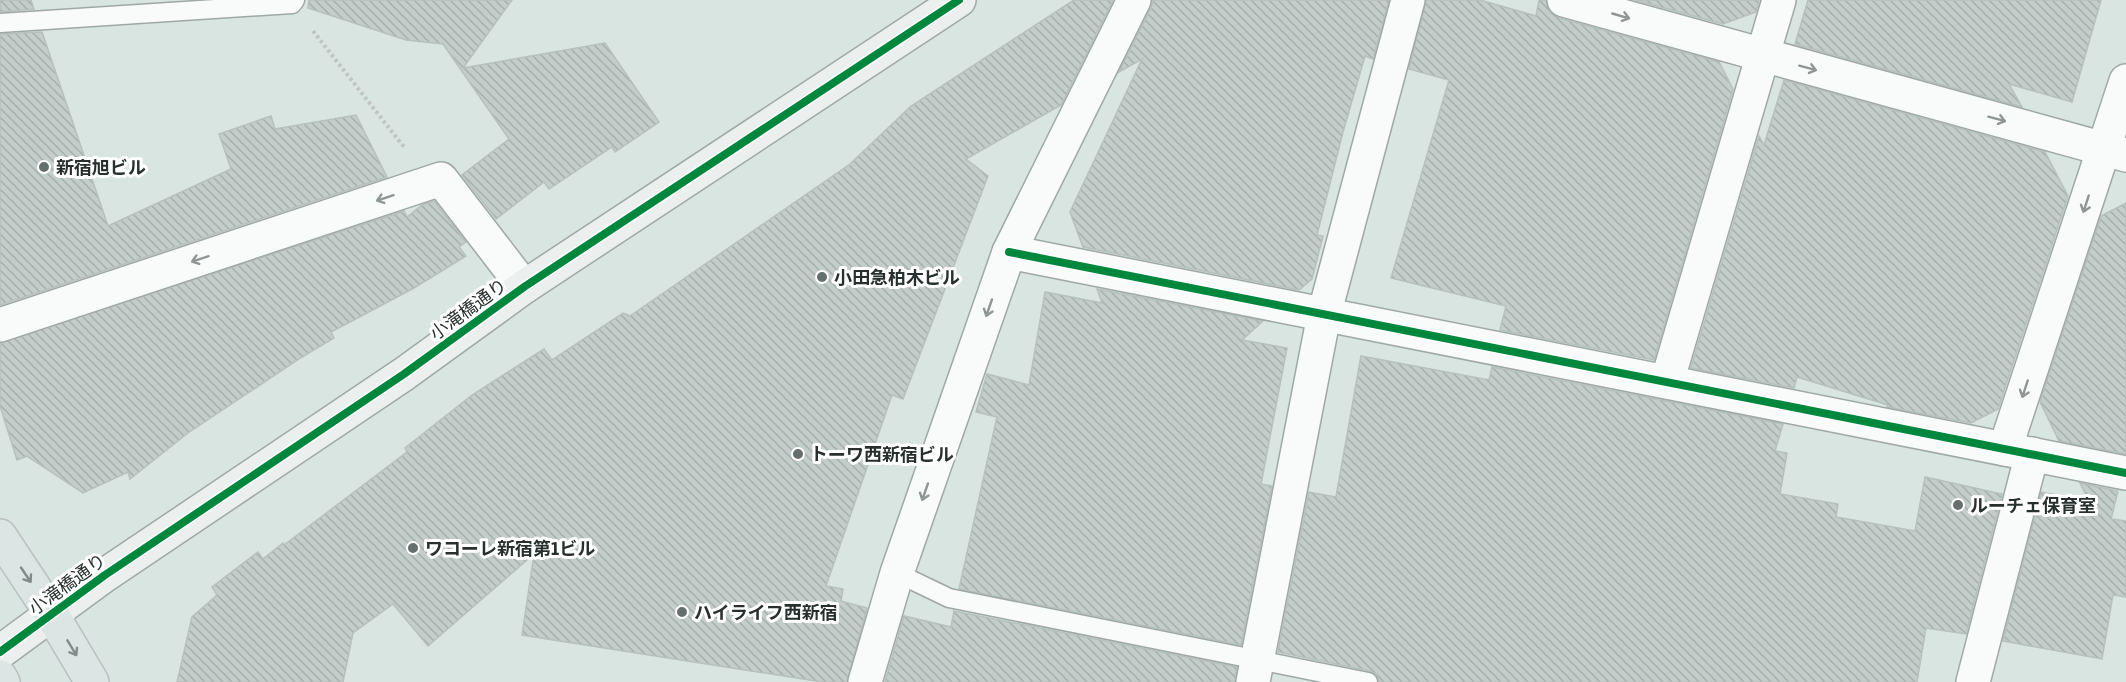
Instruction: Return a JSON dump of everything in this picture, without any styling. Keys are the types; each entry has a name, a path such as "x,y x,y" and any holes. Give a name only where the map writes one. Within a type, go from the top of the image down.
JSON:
{"main road":[{"path":"0,536 51,613 92,682"},
{"path":"0,677 3,682"}],"street":[{"name":"小滝橋通り","path":"0,652 105,575 404,374 524,287 959,0"},
{"path":"865,682 897,573 1009,252 1134,0"},
{"path":"1255,671 1324,315 1408,0"},
{"path":"1564,0 2115,152"},
{"path":"1667,382 1779,0"},
{"path":"1973,682 2019,452 2115,152 2126,81"},
{"path":"0,326 441,179 524,287"},
{"path":"1009,252 2126,473"}],"lane":[{"path":"0,23 293,2"},
{"path":"897,573 950,598 1255,671 1368,682"}],"path":[{"path":"293,2 418,165 441,179"}],"building":[{"path":"0,0 31,0 34,9 0,12"},
{"path":"309,0 512,0 463,68 605,43 659,122 615,152 612,147 549,189 544,182 496,219 462,175 509,139 443,44 406,40 308,8"},
{"path":"1074,0 1113,0 1061,105 966,159 988,176 903,399 892,395 826,586 843,589 841,601 867,608 847,682 822,682 522,635 534,554 428,646 393,604 353,633 343,682 177,682 192,617 217,595 212,587 258,552 263,559 283,543 284,545 407,452 405,448 472,395 544,349 552,360 623,313 630,316 850,164 911,106"},
{"path":"1153,0 1389,0 1373,59 1365,56 1343,132 1317,235 1323,236 1312,279 1299,290 1083,247 1070,212 1142,59 1119,72"},
{"path":"1426,0 1480,0 1536,16 1539,0 1546,0 1550,13 1559,18 1719,62 1733,89 1654,360 1500,330 1506,306 1391,278 1449,80 1409,69"},
{"path":"1635,0 1759,0 1756,12 1723,24"},
{"path":"1808,0 2101,0 2072,102 2009,84 2022,107 1795,44"},
{"path":"42,32 108,226 231,169 219,134 271,116 275,129 356,115 387,177 0,305 0,34"},
{"path":"1784,80 2045,152 2068,196 1998,409 1971,423 1887,407 1888,405 1797,377 1794,388 1691,368 1759,136 1764,145"},
{"path":"434,201 466,242 459,247 466,256 414,288 331,332 334,338 188,433 130,479 128,472 83,493 27,456 17,460 0,406 0,343 404,211 407,217 422,205"},
{"path":"2126,203 2126,454 2059,441 2040,402 2101,216"},
{"path":"1097,289 1263,321 1242,340 1287,348 1261,484 1272,486 1241,645 959,589 997,417 976,412 987,374 1029,385 1045,292 1102,303"},
{"path":"1361,356 1489,380 1492,367 1783,424 1775,451 1787,453 1780,494 1838,504 1836,517 1915,531 1925,477 2002,494 1966,634 1926,628 1917,682 1379,682 1376,674 1370,671 1278,652 1309,492 1336,497"},
{"path":"2080,483 2118,491 2111,519 2126,521 2126,597 2113,595 2102,659 2003,641 2041,492 2089,501"},
{"path":"954,611 1237,667 1235,682 885,682 904,616 951,627"}],"cycle path":[{"path":"0,652 105,575 404,374 524,287 959,0"},
{"path":"1009,252 2126,473"}],"place":[{"name":"新宿旭ビル","path":"44,167"},
{"name":"小田急柏木ビル","path":"822,277"},
{"name":"トーワ西新宿ビル","path":"798,454"},
{"name":"ルーチェ保育室","path":"1958,505"},
{"name":"ワコーレ新宿第1ビル","path":"413,548"},
{"name":"ハイライフ西新宿","path":"682,612"}]}
